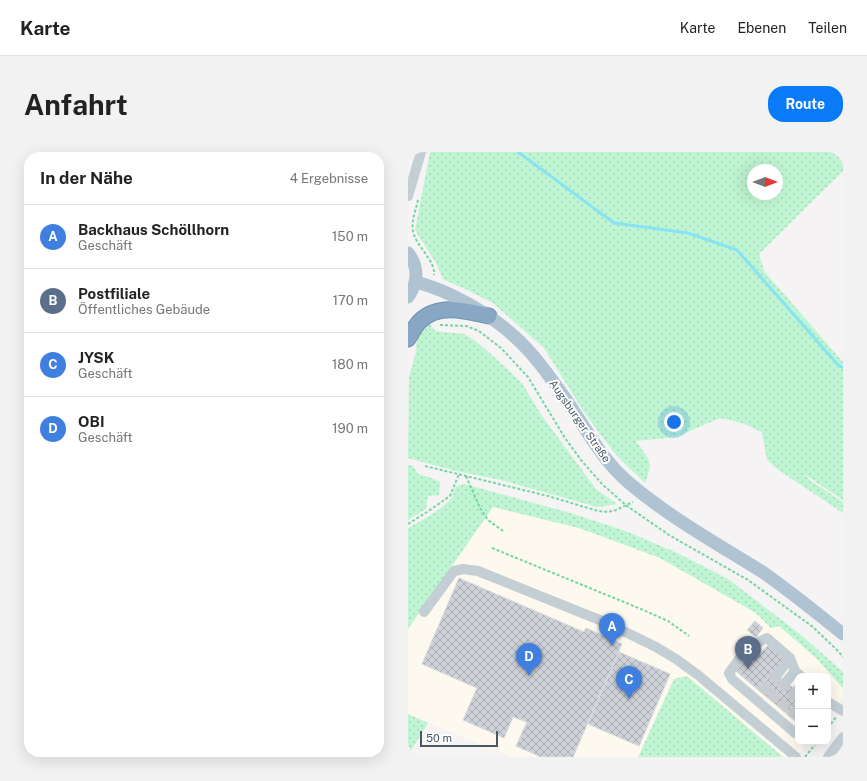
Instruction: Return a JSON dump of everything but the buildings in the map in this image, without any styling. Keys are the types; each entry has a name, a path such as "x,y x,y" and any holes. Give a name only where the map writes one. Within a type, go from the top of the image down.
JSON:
{"highway":[{"path":"408,340 420,321 431,313 445,309 459,310 489,316"}],"main road":[{"path":"408,253 415,265 416,282 408,297"},
{"name":"Augsburger Straße","path":"416,282 431,286 489,316 516,337 565,398 602,455 627,481 679,520 764,574 843,634"}],"street":[{"path":"408,196 421,152"},
{"path":"424,612 454,571 463,569 478,571 607,623 656,647 698,675 796,757"},
{"path":"795,731 789,722 779,713 760,697 732,679 729,673 748,647 767,638 790,658 798,673"},
{"path":"777,675 790,658"},
{"path":"786,682 795,675"},
{"path":"831,704 843,711"},
{"path":"785,748 795,734"},
{"path":"828,757 843,737"}],"path":[{"path":"425,466 548,496 598,512 608,512 627,506 644,495"},
{"path":"408,524 450,496 459,474"},
{"path":"466,476 480,508 488,520 503,531"},
{"path":"492,548 668,621 689,636"},
{"path":"805,757 815,745"}],"shaded area":[{"path":"493,507 579,528 660,558 756,613 771,627 779,626 816,658 830,673 795,673 795,745 806,745 796,757 783,757 768,744 674,679 638,757 511,757 408,714 408,629"},
{"path":"831,675 843,688 843,698 831,713"}],"green space":[{"path":"430,152 843,152 843,171 759,254 764,271 843,362 843,500 804,474 811,481 843,502 843,513 777,469 767,460 762,432 742,423 720,418 676,437 636,441 649,460 650,464 645,483 617,456 600,434 584,412 544,348 493,303 443,279 436,263 415,230"},
{"path":"429,323 435,331 464,334 474,340 522,383 542,416 596,489 617,504 597,507 501,480 456,471 408,458 409,377 416,352 417,339"},
{"path":"408,465 413,466 418,474 440,482 439,495 428,496 426,509 408,520"},
{"path":"464,484 567,512 623,530 675,552 728,579 801,635 843,672 843,688 816,658 779,626 771,628 756,613 660,558 579,528 493,507 408,629 408,528 442,507 451,499 455,487"},
{"path":"687,676 783,757 638,757 674,679"},
{"path":"408,714 428,723 408,755"}],"waterway":[{"path":"518,152 614,223 688,233 737,250 839,366 843,367"}],"tunnel":[{"path":"762,693 777,675"},
{"path":"771,700 786,682"},
{"path":"781,709 795,692"},
{"path":"791,718 795,713"}],"place":[{"name":"Backhaus Schöllhorn","path":"612,646"},
{"name":"Postfiliale","path":"748,669"},
{"name":"OBI","path":"529,676"},
{"name":"JYSK","path":"629,699"}]}
